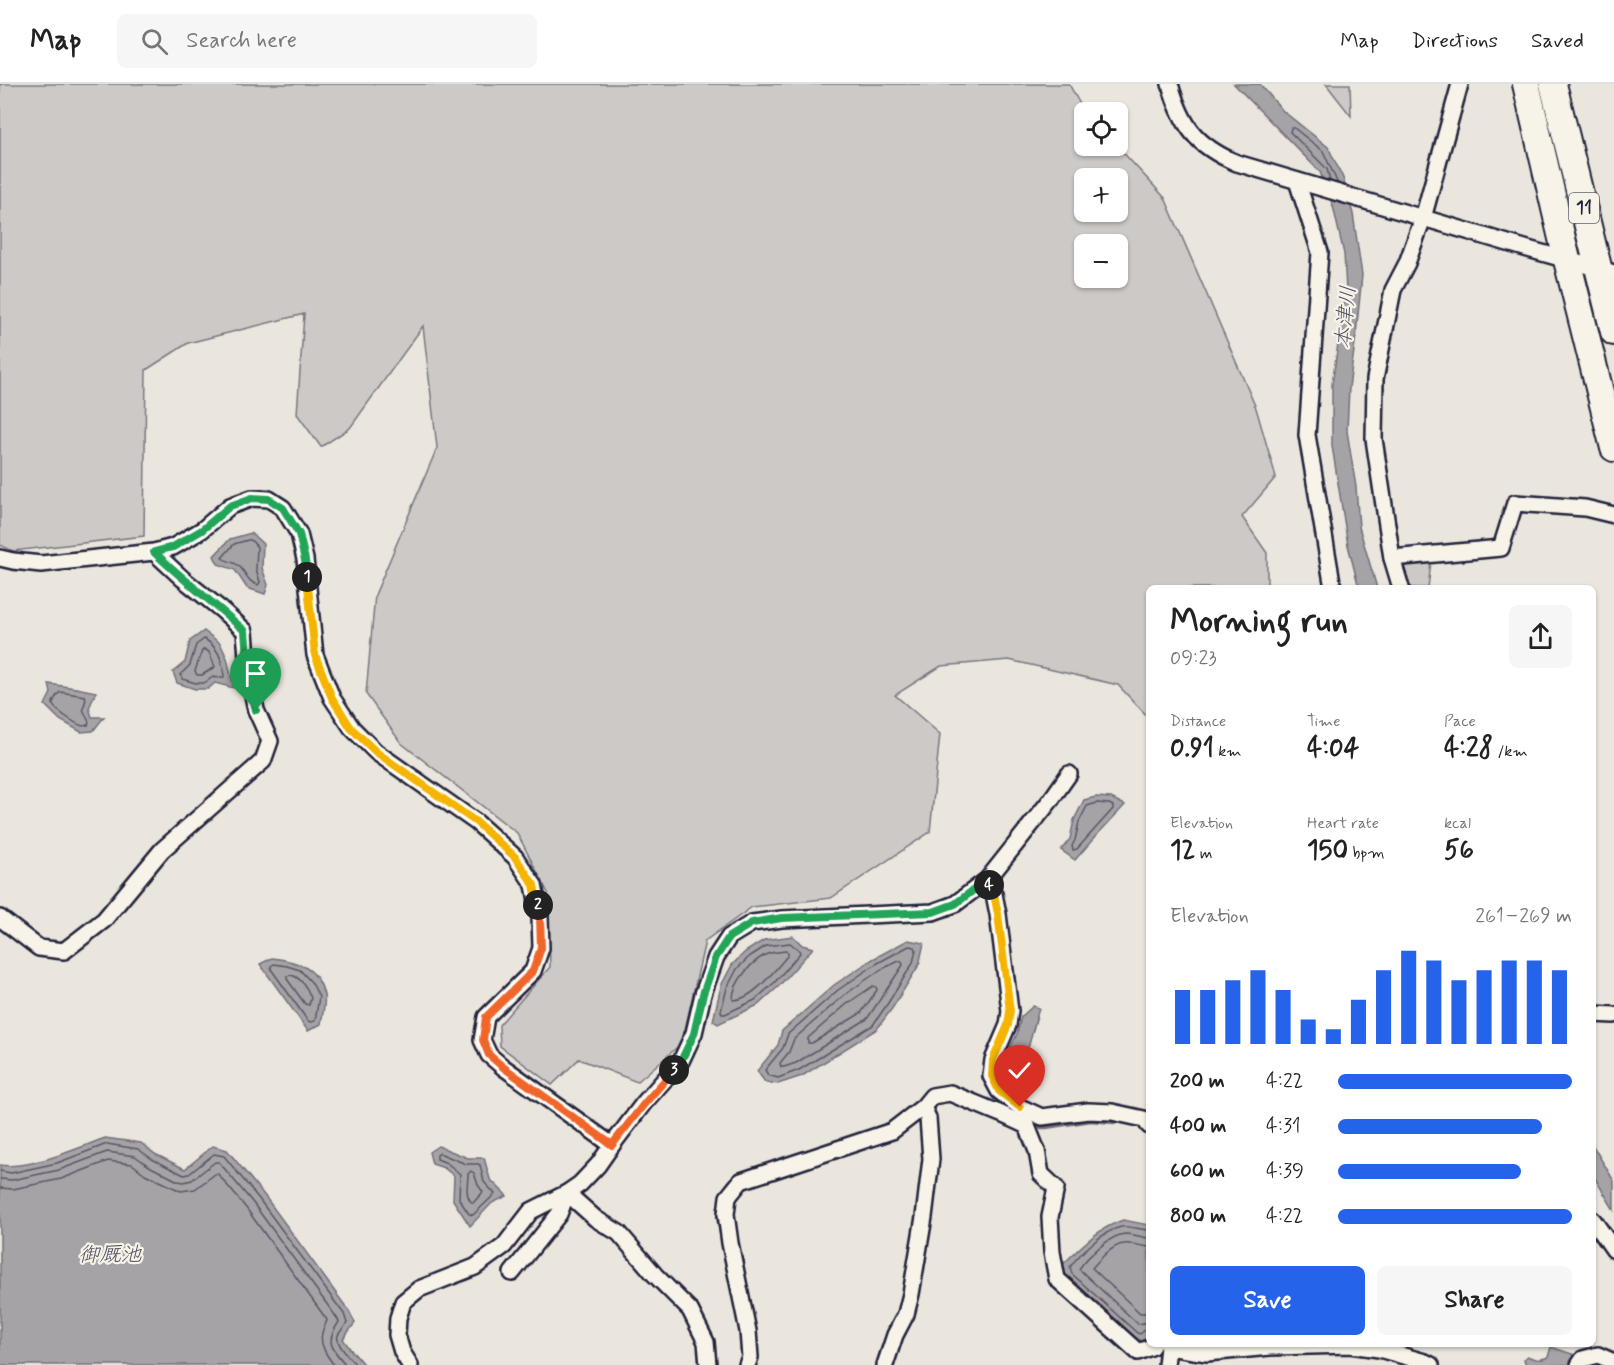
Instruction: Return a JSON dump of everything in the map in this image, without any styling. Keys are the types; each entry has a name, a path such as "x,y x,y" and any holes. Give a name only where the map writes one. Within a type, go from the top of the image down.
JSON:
{"highway":[{"name":"11","path":"1526,84 1614,448"},
{"name":"11","path":"1553,84 1606,270 1614,332"}],"street":[{"path":"1170,84 1185,123 1196,138 1218,154 1237,163 1606,270"},
{"path":"1400,585 1392,558 1374,439 1375,379 1393,290 1407,263 1423,218 1460,84"},
{"path":"1300,182 1320,252 1307,435 1332,585"},
{"path":"0,558 41,564 154,552 173,547 202,530 230,506 252,498 269,499 283,508 299,534 305,560 315,655 332,698 351,728 376,752 476,822 515,857 534,885 540,917 541,948 533,971 486,1017 483,1040 489,1055 612,1145"},
{"path":"1392,558 1501,548 1515,503 1584,508 1614,515"},
{"path":"0,918 39,948 64,951 104,920 162,850 263,761 270,741 256,710 248,670 245,631 154,552"},
{"path":"410,1365 402,1352 397,1335 398,1317 403,1302 419,1289 475,1267 504,1246 531,1211 567,1193 580,1184 598,1165 644,1104 681,1061 694,1034 703,994 716,957 729,937 752,923 782,918 933,912 955,904 987,880 1070,774"},
{"path":"987,880 994,894 998,914 1010,1011 1008,1025 993,1060 992,1076 999,1091 1020,1107 1042,1118 1088,1111 1112,1112 1144,1119 1146,1122"},
{"path":"1596,1014 1614,1016"},
{"path":"747,1365 750,1357 748,1331 726,1214 728,1197 741,1181 892,1131 923,1107 933,1096 950,1093 1027,1126 1037,1151 1041,1174 1056,1188 1050,1217 1052,1252 1057,1279 1138,1352 1151,1347"},
{"path":"885,1365 895,1335 906,1314 924,1217 931,1159 928,1118 923,1107"},
{"path":"512,1274 559,1214 567,1193"},
{"path":"567,1193 596,1219 620,1233 655,1275 690,1310 706,1342 708,1365"},
{"path":"1596,1224 1614,1250"},
{"path":"1163,1347 1166,1365"},
{"path":"1174,1347 1207,1353 1223,1348 1270,1347"},
{"path":"1364,1347 1379,1349 1431,1365"},
{"path":"1579,1365 1583,1359 1598,1355 1614,1362"}],"shaded area":[{"path":"0,84 1069,84 1079,102 1074,102 1074,156 1126,156 1165,198 1256,408 1276,477 1242,517 1267,553 1267,585 1146,585 1146,715 1118,685 1009,660 941,666 895,695 940,734 930,832 831,898 752,907 705,941 682,1043 637,1082 579,1059 552,1085 500,1046 499,1025 550,967 548,893 517,833 401,743 366,694 375,595 437,448 423,326 350,428 321,447 297,414 304,314 188,343 146,370 144,536 13,551 0,545"},
{"path":"1326,84 1350,84 1351,116"},
{"path":"1396,562 1431,562 1428,585 1403,585"}],"water":[{"name":"本津川","path":"1234,84 1260,84 1283,111 1328,147 1343,178 1353,214 1362,275 1349,388 1347,431 1356,487 1359,527 1376,585 1358,585 1348,545 1332,446 1332,384 1346,290 1344,254 1333,206 1320,172"},
{"path":"251,533 263,544 262,568 268,585 265,594 247,588 235,570 218,564 214,556 230,539"},
{"path":"204,631 220,643 227,658 234,688 215,683 208,689 195,689 177,683 173,672 185,662 190,641"},
{"path":"49,684 96,692 89,708 92,717 104,717 93,731 81,732 60,720 45,705 51,693"},
{"path":"1096,797 1111,798 1125,805 1075,860 1061,850 1070,839 1074,820 1084,800"},
{"path":"793,936 802,945 813,948 779,986 758,1005 718,1024 713,1021 721,986 732,965 745,952 764,940"},
{"path":"908,940 924,943 919,965 877,1029 802,1076 778,1084 765,1082 757,1071 778,1045 782,1031 834,985 873,959"},
{"path":"272,958 290,961 305,967 317,978 324,998 321,1024 308,1031 260,964"},
{"path":"1033,1006 1039,1008 1018,1085 1004,1081 1000,1076 1001,1066 1017,1034 1021,1017"},
{"name":"御厩池","path":"105,1138 141,1143 155,1154 185,1169 213,1146 227,1150 264,1195 349,1311 355,1323 343,1339 364,1365 0,1365 0,1165 12,1166 39,1161"},
{"path":"438,1146 468,1158 484,1158 490,1179 507,1196 492,1203 470,1226 453,1200 454,1176 444,1168 432,1164 429,1152"},
{"path":"1596,1151 1614,1181 1614,1210 1596,1180"},
{"path":"1123,1220 1146,1224 1146,1337 1144,1340 1137,1341 1064,1274 1063,1264 1098,1233"},
{"path":"1551,1347 1575,1355 1570,1365 1526,1365 1524,1359 1527,1356 1537,1359 1548,1357"}],"waterway":[{"path":"1029,1121 1038,1127 1091,1120 1114,1122"},
{"path":"724,1192 730,1181 762,1166"},
{"path":"719,1209 718,1217 724,1248"}],"route":[{"path":"256,710 248,670 245,631 154,552 173,547 202,530 230,506 252,498 269,499 283,508 299,534 305,560 315,655 332,698 351,728 376,752 476,822 515,857 534,885 540,917 541,948 533,971 486,1017 483,1040 489,1055 612,1145 681,1061 694,1034 703,994 716,957 729,937 752,923 782,918 933,912 955,904 987,880 994,894 998,914 1010,1011 1008,1025 993,1060 992,1076 999,1091 1020,1107"}]}
